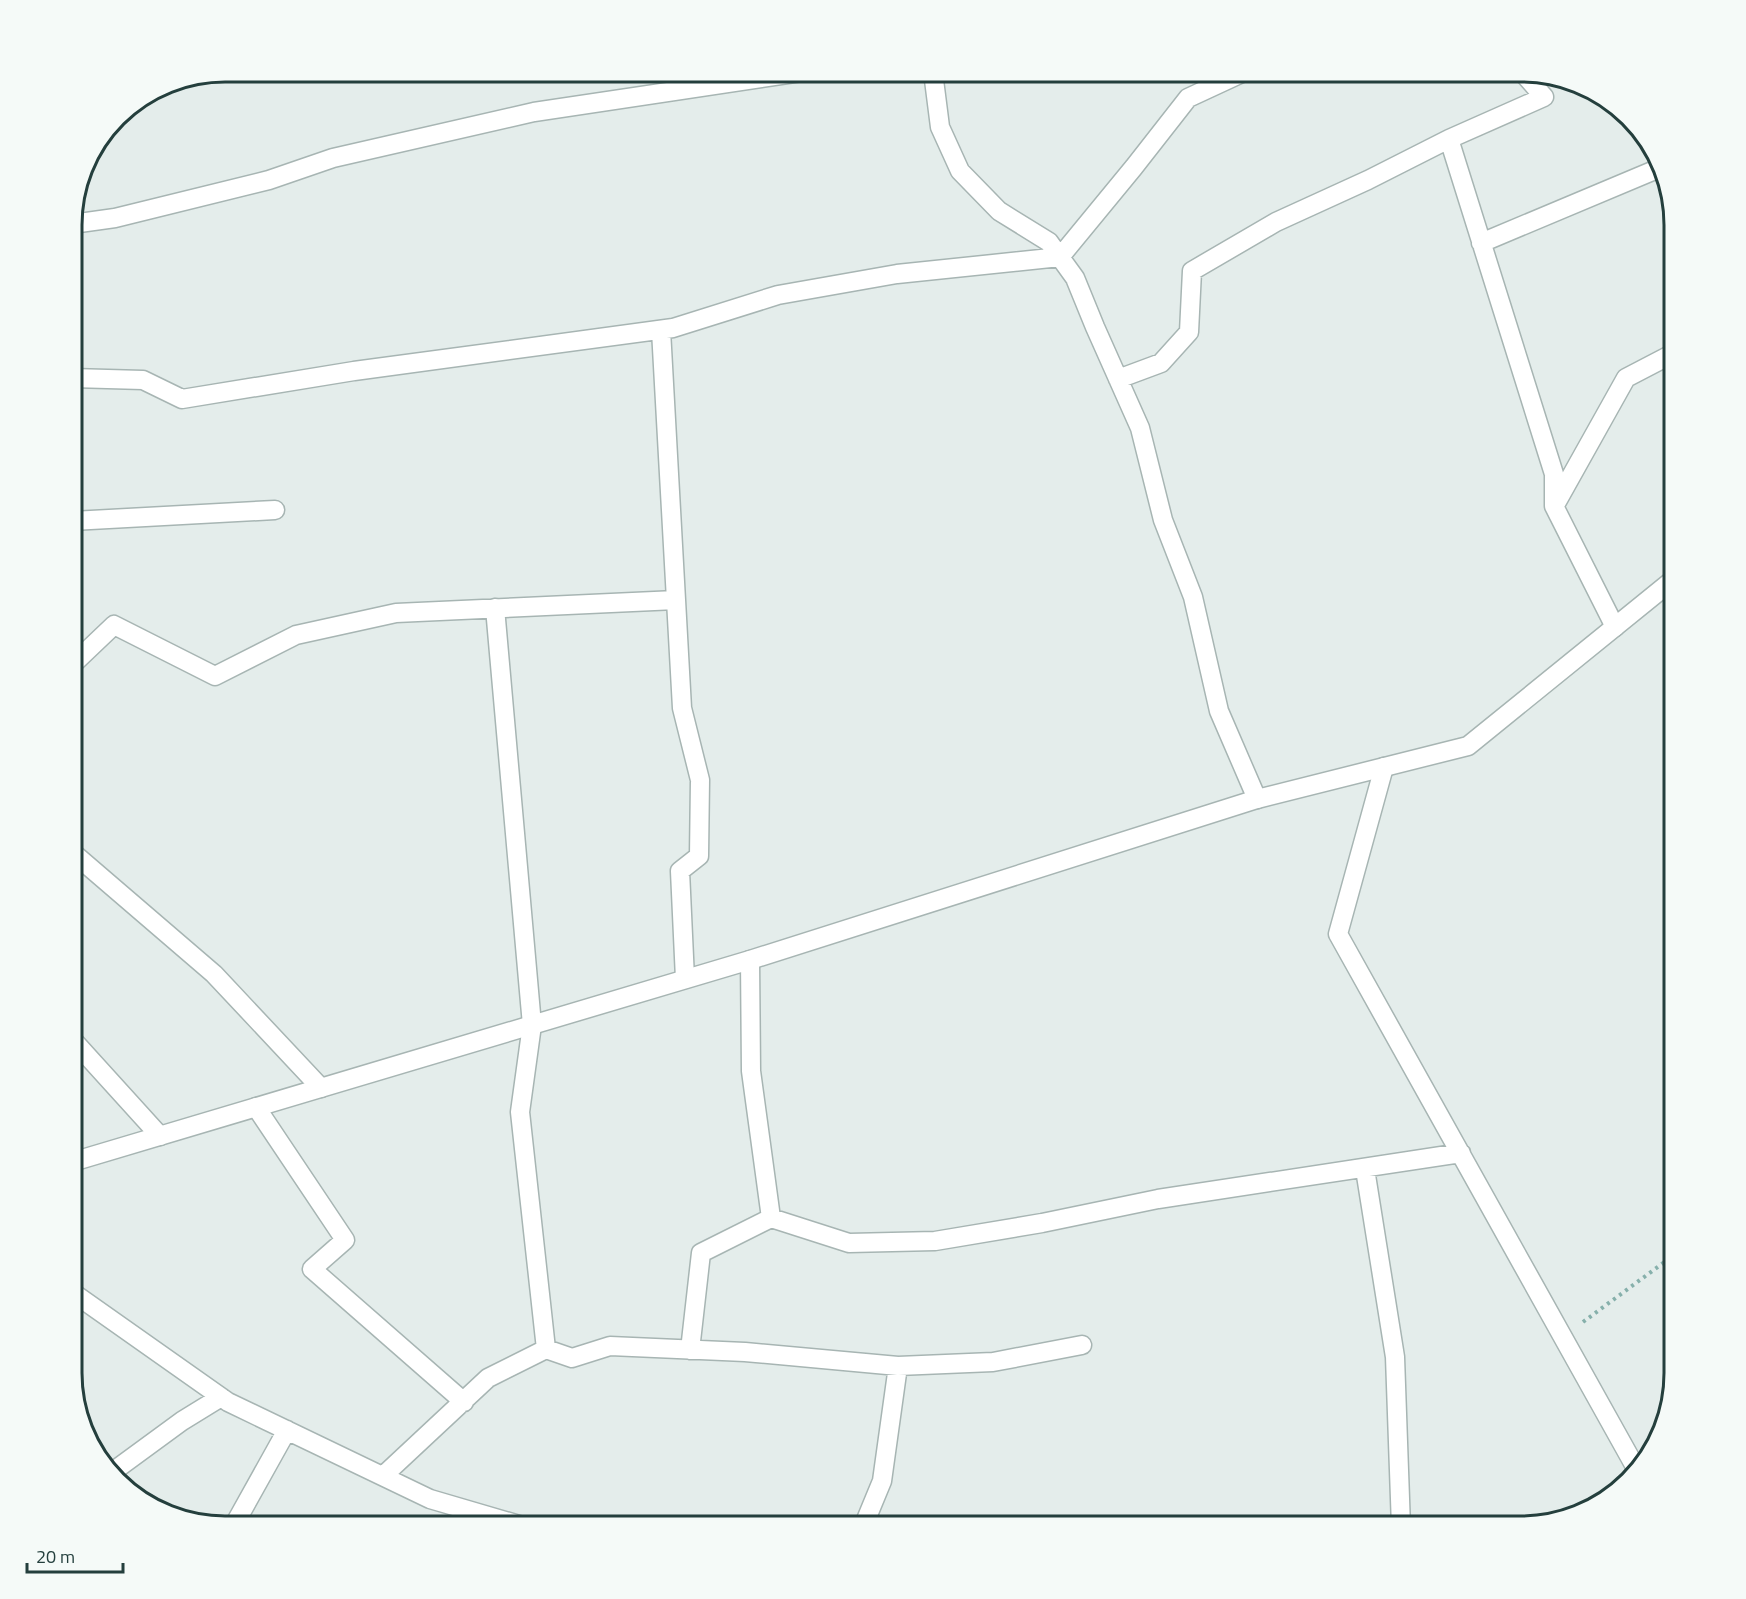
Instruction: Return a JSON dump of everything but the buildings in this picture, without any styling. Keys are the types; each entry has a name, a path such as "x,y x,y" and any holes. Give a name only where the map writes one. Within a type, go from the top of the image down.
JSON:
{"street":[{"path":"83,222 115,218 269,180 333,158 534,112 728,83"},
{"path":"934,83 940,127 960,171 999,211 1049,242 1075,278 1140,428 1163,520 1193,597 1219,711 1257,799"},
{"path":"83,378 142,380 182,399 354,371 674,328 778,295 897,274 1060,257 1188,98 1221,83"},
{"path":"1118,379 1161,363 1189,332 1192,271 1276,222 1368,180 1449,139 1544,97 1532,84"},
{"path":"1449,139 1554,474 1554,506 1615,627"},
{"path":"1481,243 1653,171"},
{"path":"661,330 682,708 700,780 699,856 680,871 685,979"},
{"path":"1554,506 1626,378 1663,359"},
{"path":"83,519 275,510"},
{"path":"83,1159 750,960 1257,799 1468,746 1663,588"},
{"path":"83,655 114,625 215,676 296,634 396,613 676,600"},
{"path":"495,608 532,1025 520,1112 546,1349"},
{"path":"1384,766 1338,934 1633,1462"},
{"path":"83,861 214,974 321,1088"},
{"path":"750,960 751,1071 771,1218"},
{"path":"83,1051 159,1136"},
{"path":"256,1107 345,1240 312,1269 464,1402"},
{"path":"690,1350 701,1253 771,1218 849,1243 935,1241 1042,1223 1158,1199 1461,1153"},
{"path":"1365,1169 1395,1357 1401,1516"},
{"path":"83,1300 221,1397 430,1499 488,1516"},
{"path":"383,1476 488,1378 546,1349 572,1358 610,1346 745,1352 898,1366 993,1362 1082,1345"},
{"path":"867,1516 882,1480 898,1366"},
{"path":"118,1468 182,1421 221,1397"},
{"path":"239,1516 287,1430"}],"path":[{"path":"1564,1337 1664,1263"}]}
